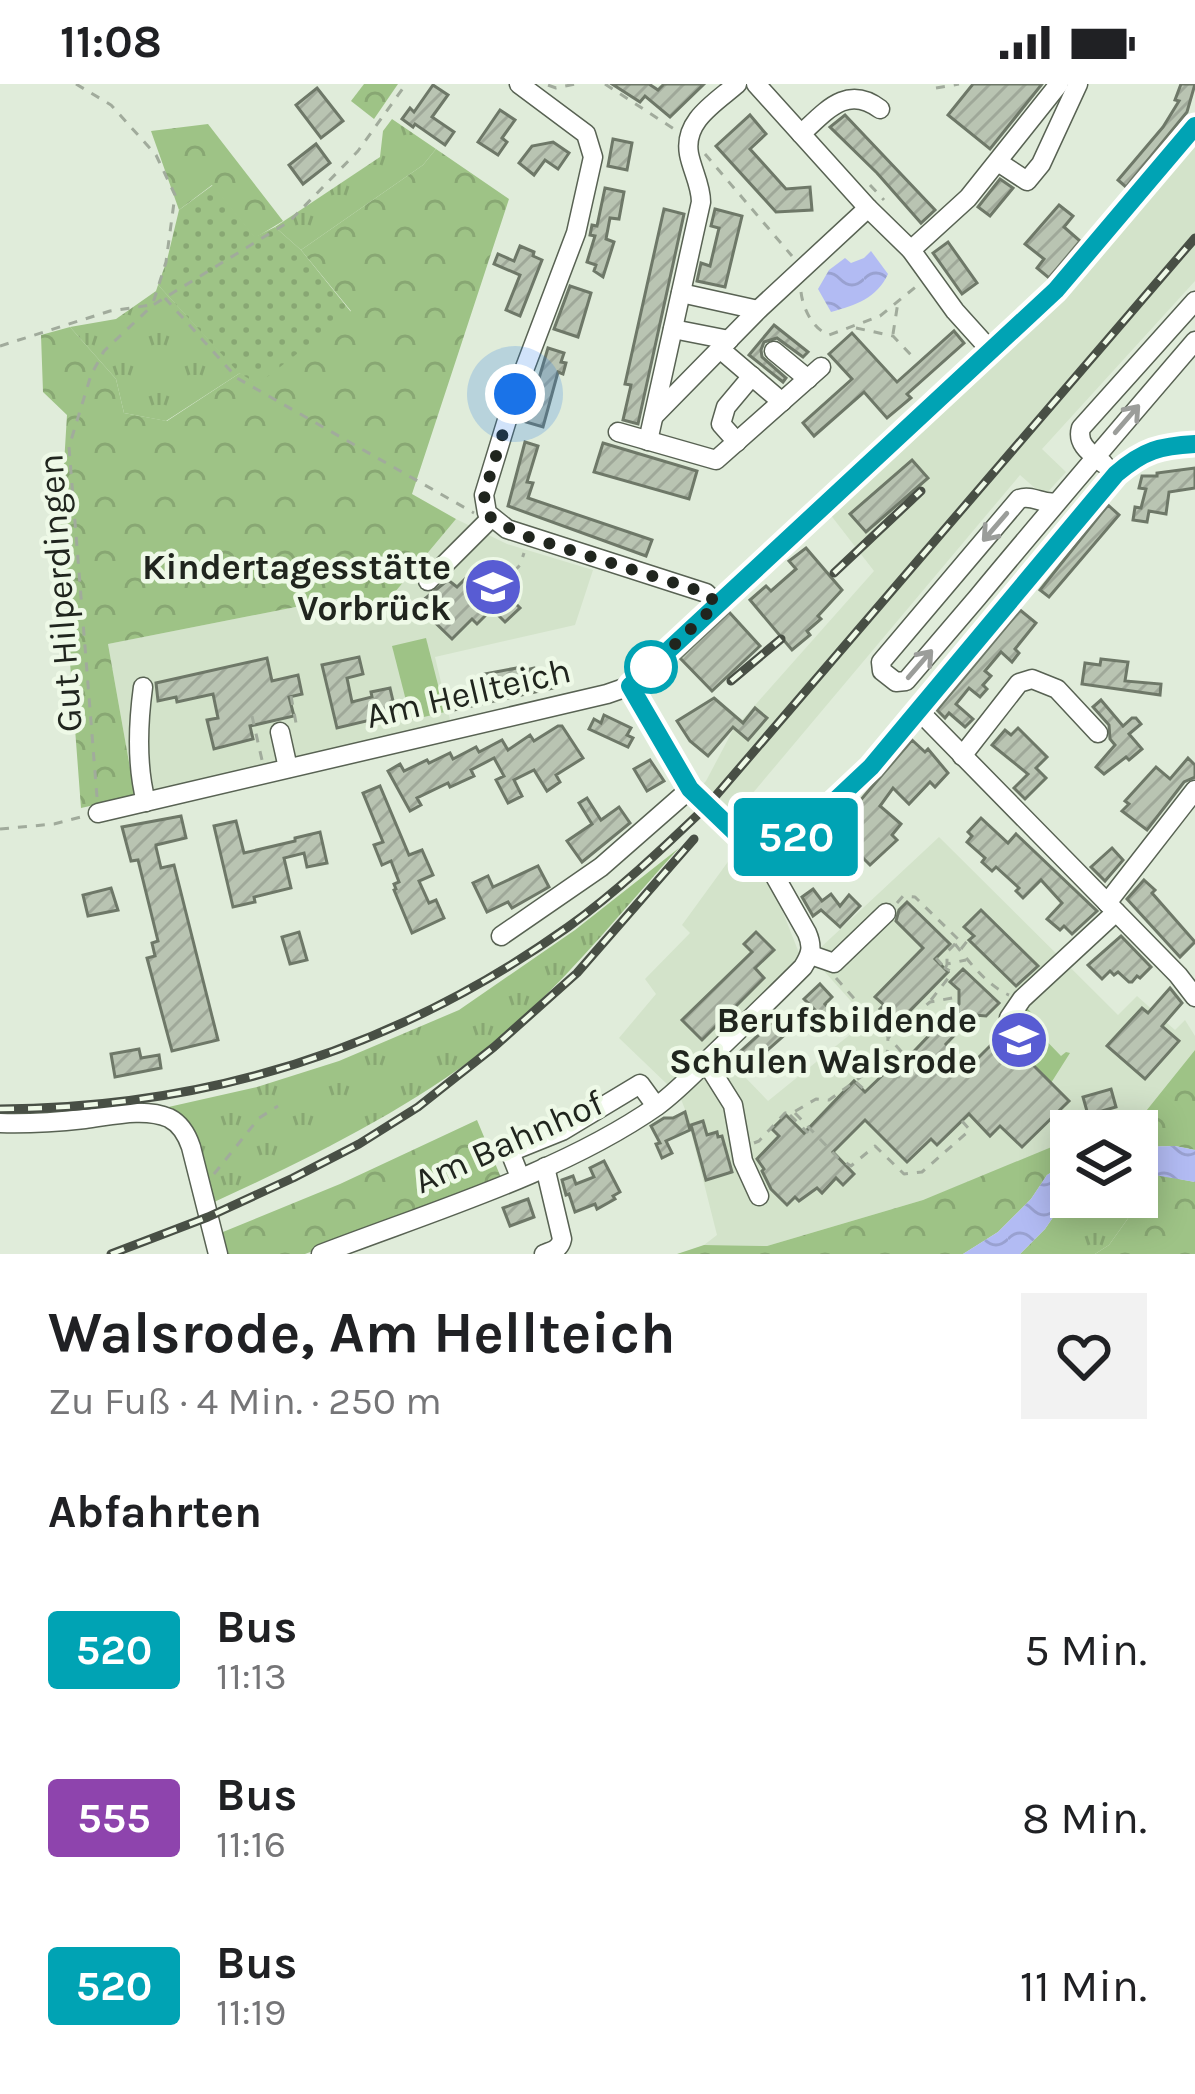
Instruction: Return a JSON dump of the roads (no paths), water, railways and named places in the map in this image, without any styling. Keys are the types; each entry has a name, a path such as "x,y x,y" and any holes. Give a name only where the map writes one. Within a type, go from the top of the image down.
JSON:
{"street":[{"path":"519,84 586,134 593,157 576,233 515,394 484,503 489,515 508,529 706,593 717,604"},
{"path":"648,441 701,202 688,138 699,117 737,84"},
{"path":"756,84 910,250 992,352"},
{"path":"910,250 968,198 1059,84"},
{"path":"998,161 1027,181 1041,164 1078,84"},
{"path":"801,134 850,94 871,99 880,109"},
{"path":"815,957 807,933 768,864 690,789 630,686 1056,290 1195,126"},
{"path":"654,416 868,208"},
{"path":"681,293 758,310"},
{"path":"1116,474 1082,444 1081,428 1195,301"},
{"path":"673,329 724,344 782,402"},
{"path":"1056,502 1019,499 881,662 882,671 896,682 906,681 1195,341"},
{"path":"1153,348 1174,366"},
{"path":"618,433 716,460 815,373 774,351"},
{"path":"736,442 722,424 726,407 752,376"},
{"path":"768,864 871,767 1116,474 1154,449 1195,444"},
{"path":"428,581 489,515"},
{"path":"952,577 977,598"},
{"path":"962,756 1019,683 1032,679 1057,689 1098,733"},
{"path":"143,686 138,718 146,802"},
{"name":"Am Hellteich","path":"98,813 630,686"},
{"path":"919,711 1195,997"},
{"path":"280,732 288,768"},
{"path":"501,937 601,867 690,789"},
{"path":"1009,1018 1112,907 1195,790"},
{"name":"Am Bahnhof","path":"322,1254 582,1151 656,1106 803,967 815,957 834,963 886,913"},
{"path":"706,1062 733,1105 743,1162 759,1196"},
{"path":"520,1177 509,1152 562,1132 640,1084 656,1106"},
{"path":"0,1123 127,1114 170,1119 186,1134 218,1254"},
{"path":"544,1254 555,1250 562,1239 545,1167"}],"water":[{"path":"871,251 888,274 883,282 865,299 831,312 818,289 829,270 845,258 851,263"},
{"path":"1158,1146 1195,1150 1195,1182 1158,1176"},
{"path":"1047,1175 1053,1218 1020,1254 963,1254 998,1232"}],"railway":[{"path":"0,1109 153,1097 299,1063 437,1006 568,927 707,806 1195,238"},
{"path":"834,573 921,491"},
{"path":"731,681 781,639"},
{"path":"111,1254 293,1178 418,1107 577,973 694,839"}],"place":[{"name":"Kindertagesstätte Vorbrück","path":"493,587"},
{"name":"Berufsbildende Schulen Walsrode","path":"1019,1040"}]}
